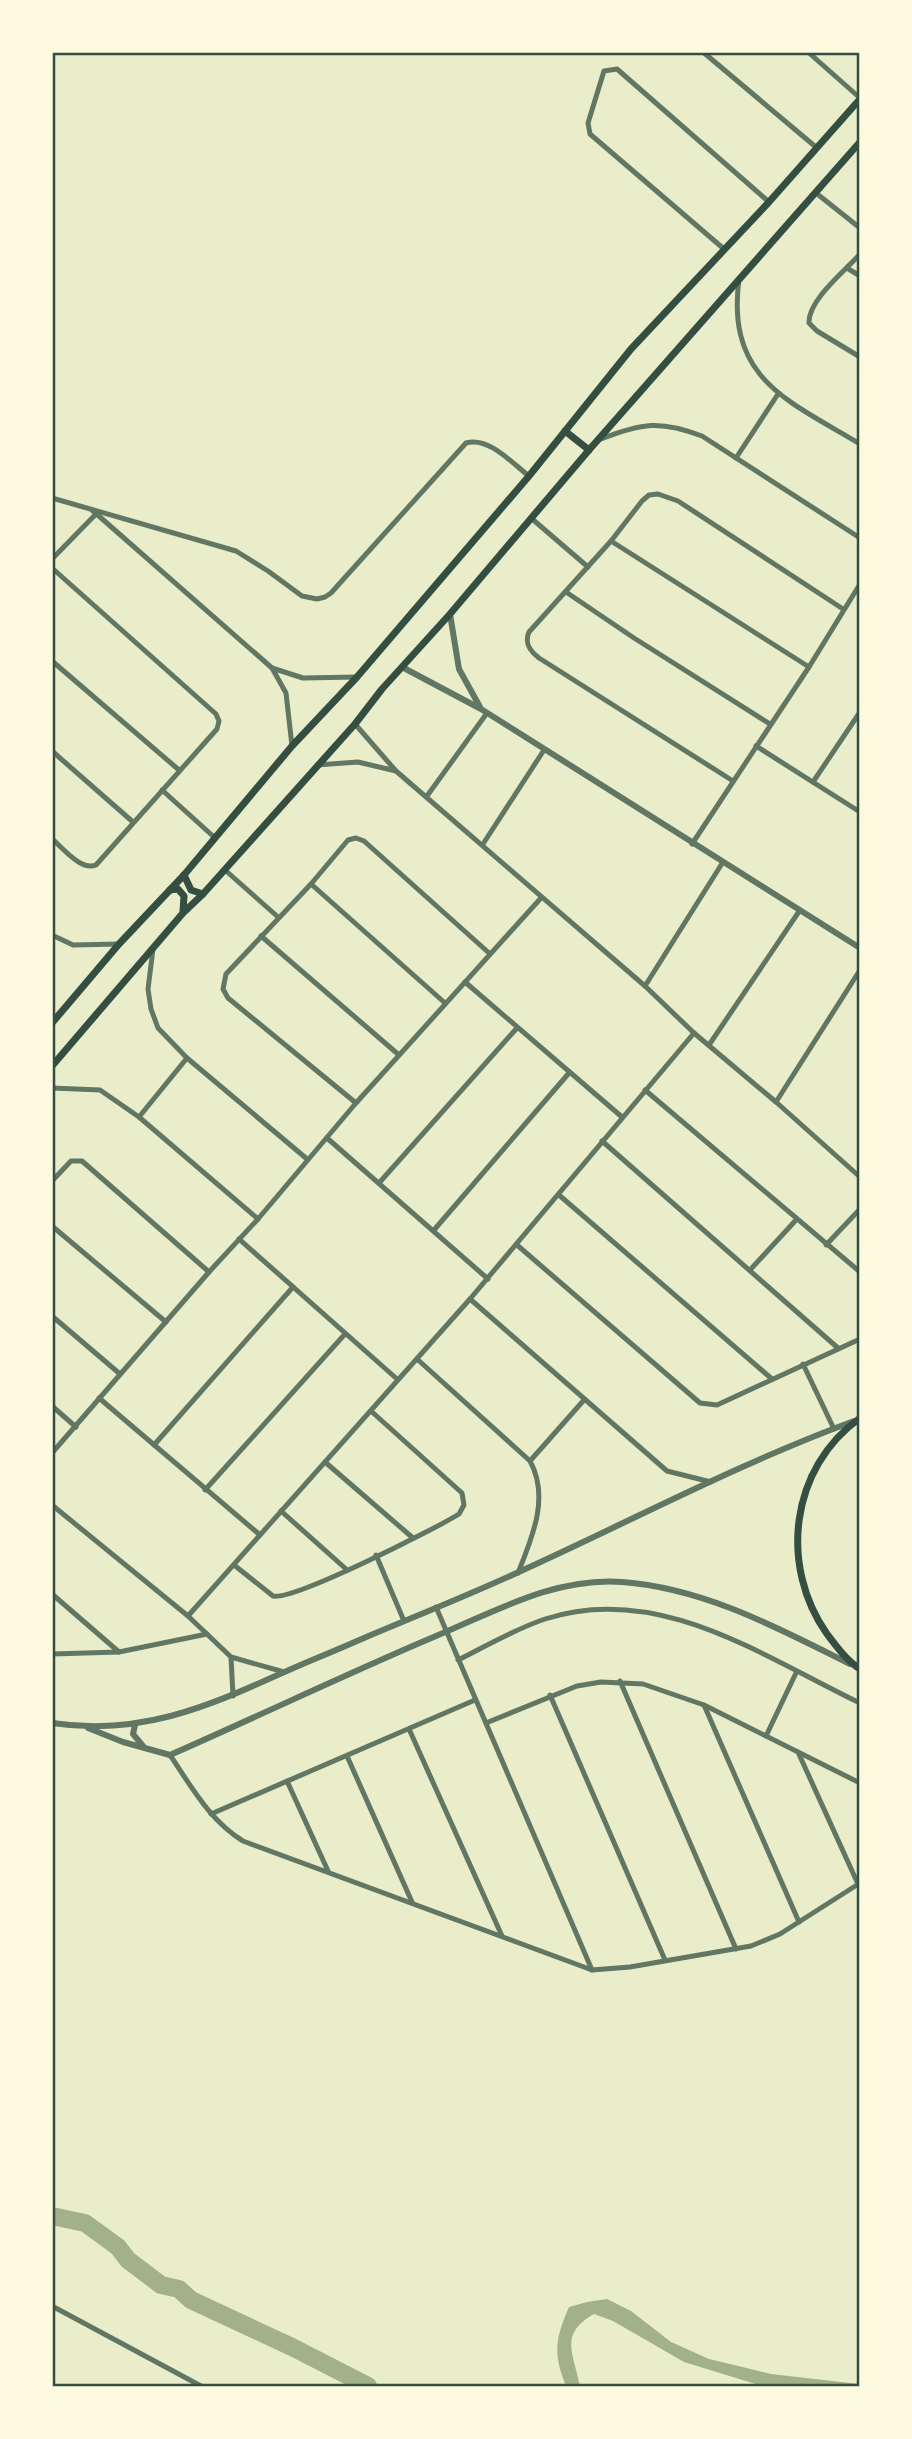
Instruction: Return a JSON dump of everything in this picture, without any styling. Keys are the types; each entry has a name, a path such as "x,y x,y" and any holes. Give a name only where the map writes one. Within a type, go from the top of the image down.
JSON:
{"main road":[{"path":"52,1023 119,944 184,875 292,746 357,677 529,476 631,349 769,202 859,99"},
{"path":"52,1066 183,913 225,870 355,724 739,276 859,142"},
{"path":"565,431 589,450"},
{"path":"184,875 191,890 203,894"},
{"path":"169,890 178,889 184,896 183,913"},
{"path":"857,1667 832,1640 813,1611 803,1585 797,1543 800,1510 814,1472 831,1448 858,1419"}],"street":[{"path":"703,52 817,148"},
{"path":"808,52 859,99"},
{"path":"724,249 590,134 588,123 604,71 617,69 769,202"},
{"path":"816,193 859,228"},
{"path":"859,254 815,303 810,310 809,323 817,331 859,357"},
{"path":"847,268 859,276"},
{"path":"739,276 736,305 741,344 759,375 778,394 859,444"},
{"path":"736,458 778,394"},
{"path":"598,440 628,428 649,424 668,426 702,436 859,538"},
{"path":"52,498 236,551 302,596 317,599 331,593 466,443 474,440 486,443 529,476"},
{"path":"733,781 532,652 527,637 529,632 649,495 665,495 844,609"},
{"path":"52,559 93,511"},
{"path":"93,511 272,668 286,693 292,746"},
{"path":"531,518 588,567"},
{"path":"611,541 809,667"},
{"path":"52,568 218,716 217,729 178,770 104,858 90,867 82,865 52,839"},
{"path":"692,844 809,667 859,584"},
{"path":"566,592 770,724"},
{"path":"450,614 459,668 484,711"},
{"path":"52,661 178,770"},
{"path":"402,667 484,711 859,948"},
{"path":"272,668 303,678 357,677"},
{"path":"427,796 484,711"},
{"path":"813,782 859,712"},
{"path":"355,724 396,771 645,986 694,1033 859,1177"},
{"path":"756,746 859,812"},
{"path":"483,844 544,750"},
{"path":"52,751 133,822"},
{"path":"317,765 358,762 396,771"},
{"path":"162,790 214,837"},
{"path":"356,1103 225,994 223,984 226,974 348,840 360,839 489,953"},
{"path":"645,986 723,862"},
{"path":"225,870 278,917"},
{"path":"310,884 445,1003"},
{"path":"52,1452 258,1219 356,1103 541,898"},
{"path":"709,1045 800,910"},
{"path":"52,935 73,945 119,944"},
{"path":"261,936 400,1055"},
{"path":"153,949 148,989 153,1017 158,1028 187,1058 307,1159"},
{"path":"776,1102 859,970"},
{"path":"465,982 622,1117"},
{"path":"379,1183 517,1028"},
{"path":"188,1616 488,1279 694,1033"},
{"path":"139,1117 187,1058"},
{"path":"434,1230 569,1073"},
{"path":"52,1088 100,1090 139,1117 258,1219"},
{"path":"645,1090 859,1272"},
{"path":"327,1138 488,1279"},
{"path":"602,1141 838,1348"},
{"path":"52,1181 67,1164 75,1160 82,1161 209,1272"},
{"path":"559,1195 772,1379"},
{"path":"826,1245 859,1209"},
{"path":"750,1270 796,1220"},
{"path":"52,1226 166,1322"},
{"path":"239,1239 397,1379"},
{"path":"517,1245 700,1403 717,1405 859,1339"},
{"path":"154,1445 293,1287"},
{"path":"470,1299 667,1471 711,1482"},
{"path":"52,1316 120,1374"},
{"path":"205,1490 345,1334"},
{"path":"417,1359 530,1461 535,1470 539,1503 532,1538 518,1573"},
{"path":"803,1364 834,1429"},
{"path":"99,1398 260,1535"},
{"path":"530,1461 584,1400"},
{"path":"52,1406 76,1427"},
{"path":"234,1565 276,1597 317,1583 459,1514 464,1505 462,1493 371,1411"},
{"path":"52,1723 82,1727 135,1725 177,1716 233,1696 518,1573 711,1482 858,1419"},
{"path":"325,1462 413,1538"},
{"path":"54,1509 188,1616 231,1657 284,1672"},
{"path":"281,1511 346,1569"},
{"path":"376,1555 404,1621"},
{"path":"82,1727 170,1755 544,1590 589,1582 620,1581 655,1586 706,1599 774,1626 857,1667"},
{"path":"52,1594 119,1652"},
{"path":"436,1607 593,1970"},
{"path":"458,1660 544,1619 569,1613 627,1610 650,1612 686,1621 729,1637 859,1703"},
{"path":"52,1654 119,1652 207,1634"},
{"path":"231,1657 233,1696"},
{"path":"766,1736 796,1673"},
{"path":"485,1723 577,1686 620,1681 643,1684 704,1704 859,1783"},
{"path":"620,1681 736,1949"},
{"path":"550,1695 665,1960"},
{"path":"211,1814 475,1700"},
{"path":"704,1704 799,1922"},
{"path":"135,1725 133,1734 145,1749"},
{"path":"409,1729 502,1936"},
{"path":"170,1755 211,1814 230,1833 243,1841 593,1970 630,1967 736,1949 765,1941 859,1883 798,1752"},
{"path":"347,1756 412,1902"},
{"path":"287,1781 328,1871"},
{"path":"52,2306 201,2386"}],"shaded area":[{"path":"607,2299 631,2311 671,2342 709,2359 771,2374 859,2386 762,2386 684,2362 613,2321 594,2314 583,2321 572,2337 572,2354 580,2386 566,2386 559,2365 557,2346 569,2307"}],"waterway":[{"path":"52,2216 85,2223 118,2247 128,2260 161,2285 179,2289 191,2300 368,2386"}]}
